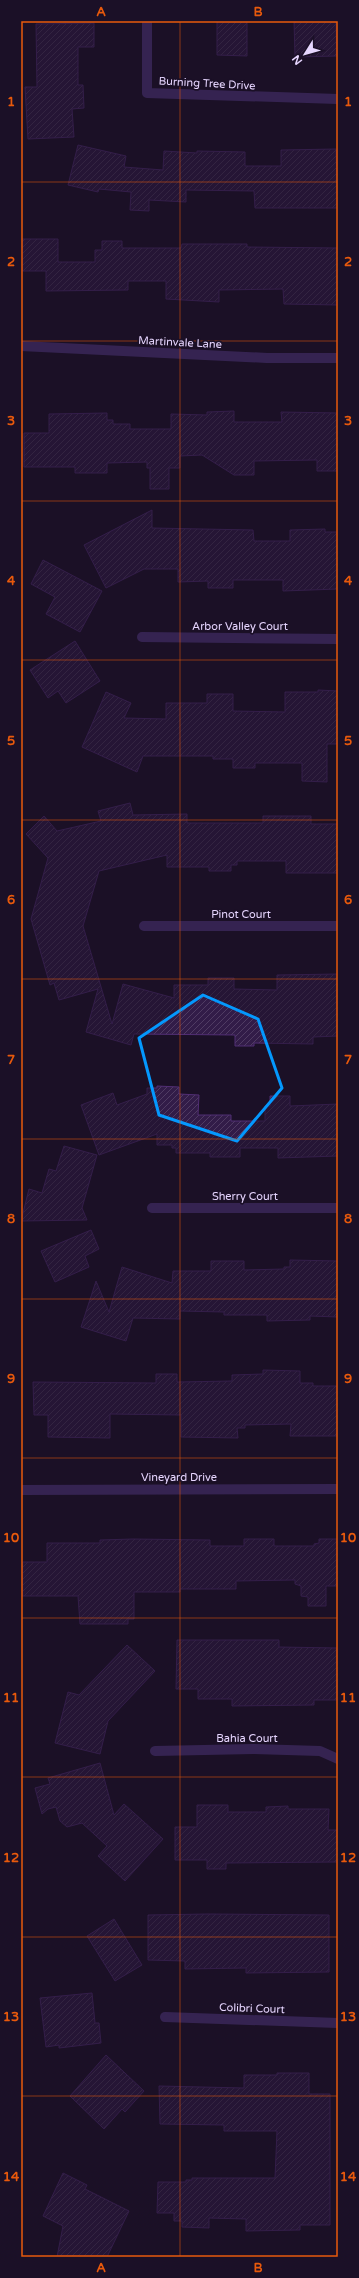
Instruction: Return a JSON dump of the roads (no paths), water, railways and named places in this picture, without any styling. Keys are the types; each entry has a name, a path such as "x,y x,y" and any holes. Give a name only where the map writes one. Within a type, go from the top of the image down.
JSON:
{"street":[{"name":"Burning Tree Drive","path":"147,21 147,93 338,99"},
{"name":"Martinvale Lane","path":"21,346 267,358 338,358"},
{"name":"Arbor Valley Court","path":"142,637 338,639"},
{"name":"Pinot Court","path":"144,926 338,926"},
{"name":"Sherry Court","path":"152,1208 338,1208"},
{"name":"Vineyard Drive","path":"21,1490 338,1489"},
{"name":"Bahia Court","path":"155,1751 253,1749 320,1751 338,1759"},
{"name":"Colibri Court","path":"165,2017 338,2023"}]}
